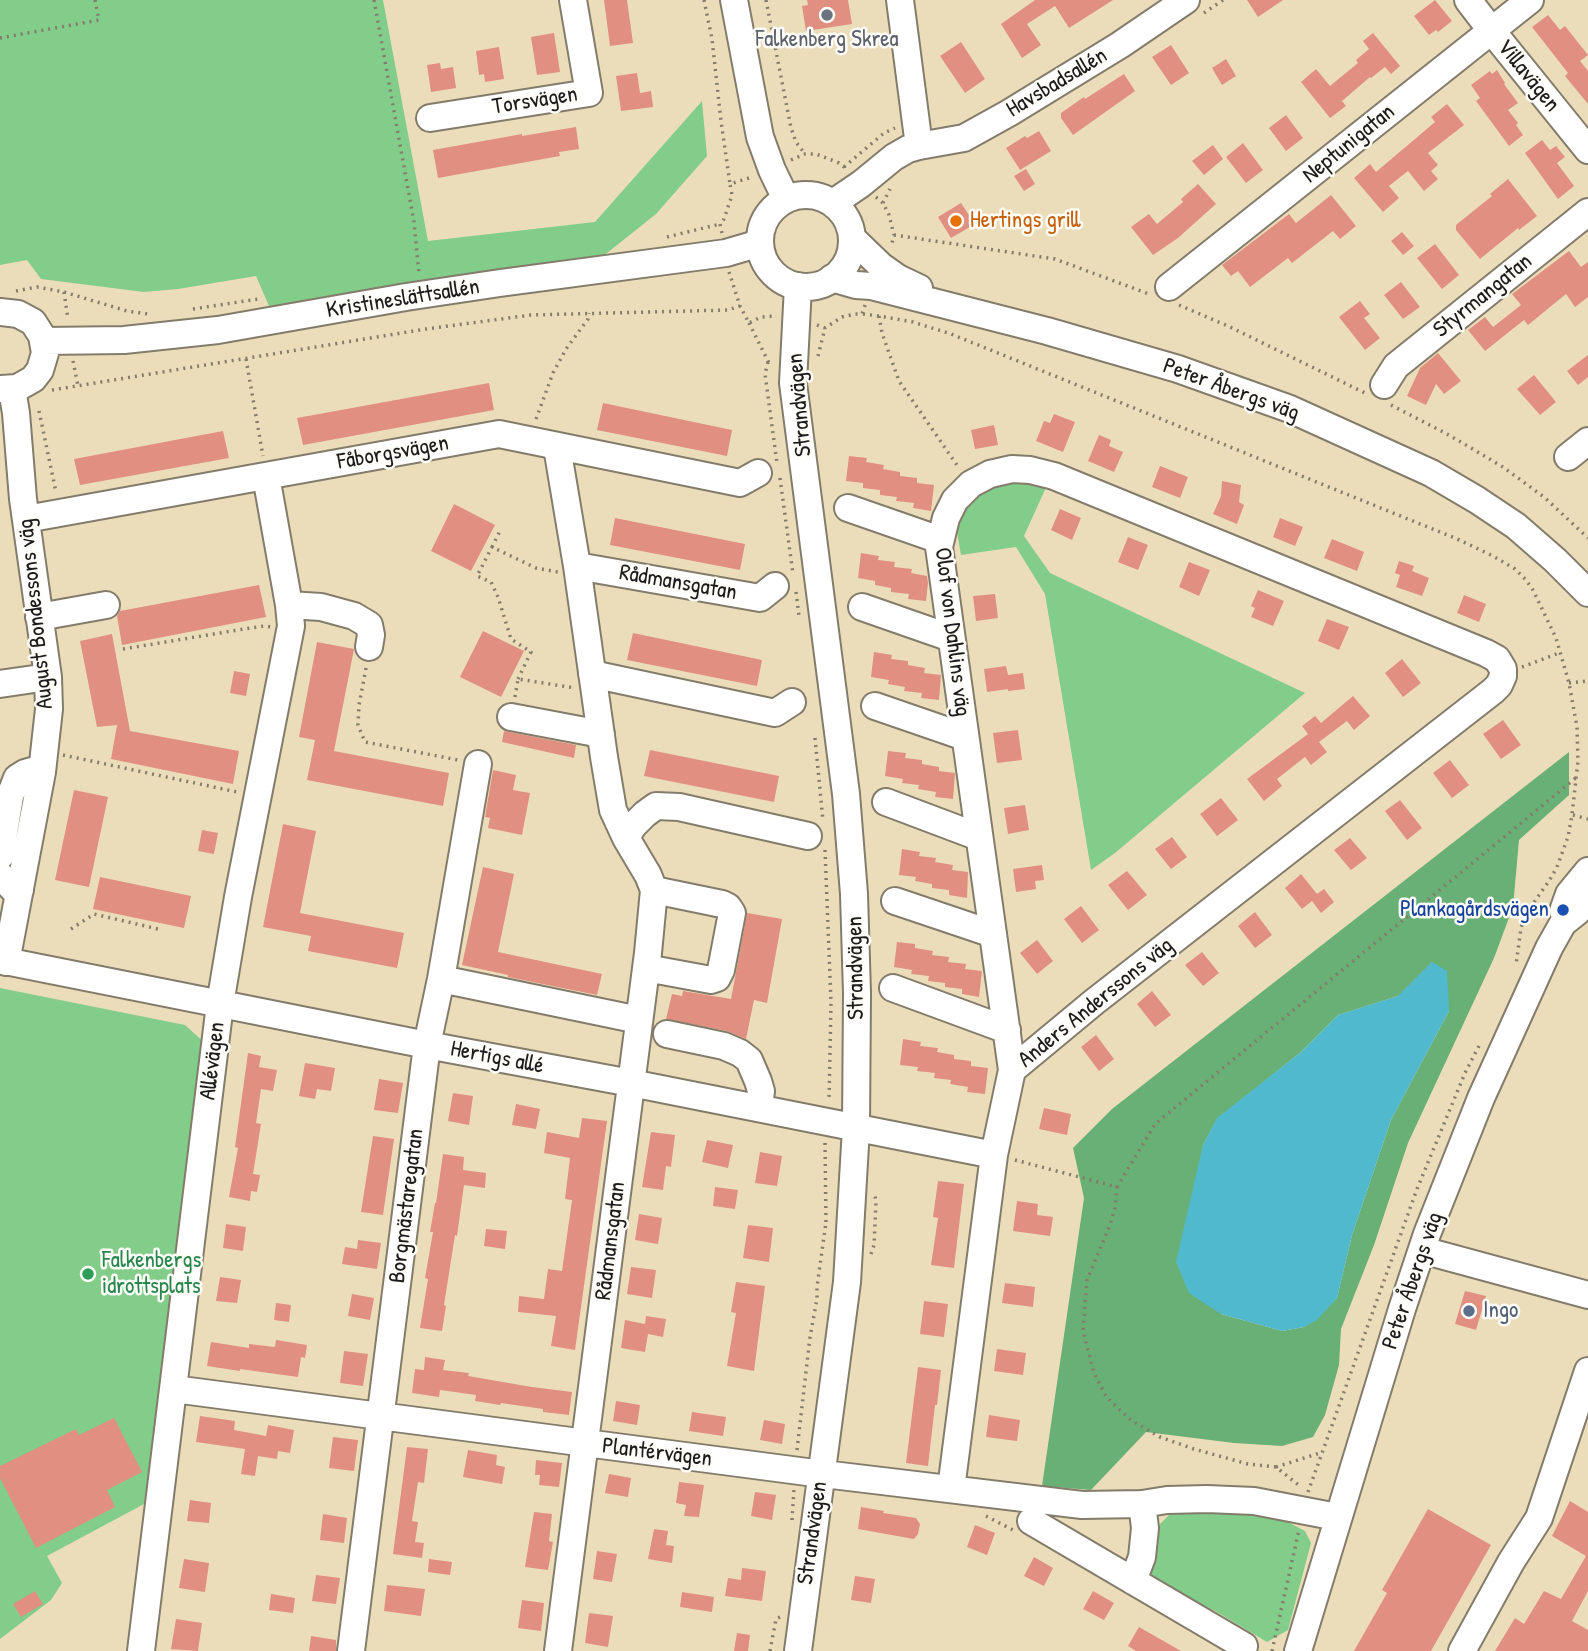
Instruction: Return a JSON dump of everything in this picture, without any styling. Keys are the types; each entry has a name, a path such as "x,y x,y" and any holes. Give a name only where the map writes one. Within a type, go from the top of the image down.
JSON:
{"street":[{"name":"Torsvägen","path":"430,118 589,93 573,0"},
{"path":"734,0 760,137 786,200"},
{"path":"900,0 918,135"},
{"name":"Havsbadsallén","path":"833,204 853,175 908,149 918,135 964,138 1109,52 1186,0"},
{"name":"Villavägen","path":"1468,0 1588,150"},
{"name":"Neptunigatan","path":"1167,296 1530,0"},
{"path":"796,196 823,198 833,204 846,219 852,238 846,263 832,278 816,286 797,286 781,279 765,261 760,243 765,220 776,206 796,196"},
{"name":"Styrmangatan","path":"1382,395 1396,366 1588,212"},
{"name":"Peter Åbergs väg","path":"852,238 881,267 913,286 1212,367 1283,391 1430,456 1504,502 1588,573"},
{"name":"Kristineslättsallén","path":"44,341 124,340 218,330 487,285 726,253 760,243"},
{"name":"Peter Åbergs väg","path":"832,278 1047,331 1178,369 1290,409 1431,473 1477,499 1516,526 1588,593"},
{"name":"Strandvägen","path":"797,286 793,383 845,780 853,881 857,993 856,1128 846,1282 798,1651"},
{"path":"6,302 13,313 28,319 40,331 44,341 44,359 37,375 23,386 6,389"},
{"name":"August Bondessons väg","path":"3,961 10,883 49,763 48,677 39,617 16,507 16,413 6,389"},
{"name":"Fåborgsvägen","path":"16,507 61,513 499,434 740,483 758,473"},
{"path":"557,447 613,810 654,890 722,904 732,913 717,978 711,980 646,968"},
{"name":"Olof von Dahlins väg","path":"1012,1070 939,547 946,518 955,499 971,484 990,474 1012,469 1054,476 1486,653 1497,659 1503,668"},
{"name":"Allévägen","path":"141,1651 220,1004 290,626 285,617 266,476"},
{"path":"848,508 940,540"},
{"name":"Rådmansgatan","path":"577,569 593,568 760,598 788,583"},
{"path":"39,617 106,605"},
{"path":"285,617 321,607 354,616 369,625 369,647"},
{"path":"862,607 951,638"},
{"name":"Anders Anderssons väg","path":"951,1489 994,1155 1012,1070 1105,994 1462,717 1499,685 1503,668"},
{"path":"0,684 48,677"},
{"path":"593,683 775,713 792,702"},
{"path":"875,706 965,737"},
{"path":"511,717 601,734"},
{"path":"0,856 10,796 17,778 49,763"},
{"name":"Borgmästaregatan","path":"351,1651 427,1045 478,764"},
{"path":"886,802 979,837"},
{"path":"626,838 632,826 656,806 679,807 819,835"},
{"name":"Peter Åbergs väg","path":"1563,923 1563,910 1569,894 1588,871"},
{"name":"Rådmansgatan","path":"558,1651 654,890"},
{"name":"Peter Åbergs väg","path":"1298,1651 1337,1517 1422,1250 1481,1098 1549,948 1563,923 1578,911 1588,897"},
{"path":"895,901 993,934"},
{"name":"Hertigs allé","path":"3,961 994,1155"},
{"path":"441,979 639,1020"},
{"name":"Anders Anderssons väg","path":"893,988 1007,1030"},
{"path":"667,1034 723,1046 749,1060 761,1091 759,1108"},
{"path":"1422,1250 1588,1295"},
{"path":"1462,1651 1511,1562 1539,1518 1588,1371"},
{"name":"Plantérvägen","path":"174,1389 795,1471 1082,1505 1207,1499 1306,1501 1337,1517"},
{"path":"1133,1581 1142,1557 1145,1528 1142,1504"},
{"path":"1021,1525 1133,1581 1244,1646"}],"path":[{"path":"0,38 99,20 95,0"},
{"path":"374,0 414,222 419,274"},
{"path":"704,0 712,39 730,184"},
{"path":"766,0 791,128 796,142 805,154"},
{"path":"853,175 884,133 902,125 918,135"},
{"path":"772,170 805,154 816,154 839,163 883,203"},
{"path":"664,238 720,223"},
{"path":"894,235 1055,259 1167,296 1382,395 1503,467 1544,496 1588,538"},
{"path":"6,302 37,287 64,292 127,311 155,315"},
{"path":"181,311 261,299"},
{"path":"43,393 518,316 728,310 740,306"},
{"path":"529,440 553,373 566,349 588,319 589,313"},
{"path":"862,314 913,322 951,334 1455,538 1515,569 1533,590 1556,638 1569,683 1577,727 1578,761 1568,837 1557,867 1525,915 1513,974"},
{"path":"879,316 882,333 899,381 971,484"},
{"path":"748,323 768,362 765,374 788,583 801,627"},
{"path":"246,359 266,476"},
{"path":"38,404 61,513"},
{"path":"501,529 477,576 491,582 511,639 531,652 518,679 511,717"},
{"path":"492,547 536,568 577,569"},
{"path":"123,649 264,626 285,617"},
{"path":"369,647 358,725 365,742 478,764"},
{"path":"1503,668 1522,667 1559,653"},
{"path":"518,679 593,683"},
{"path":"1569,683 1588,681"},
{"path":"814,726 819,835 828,909 831,1030"},
{"path":"49,763 246,794"},
{"path":"1323,1452 1276,1467 1248,1464 1160,1437 1132,1420 1107,1398 1094,1373 1083,1331 1087,1280 1110,1225 1117,1187 1155,1124 1577,777"},
{"path":"1572,815 1588,819"},
{"path":"71,929 94,914 158,929"},
{"path":"1272,1651 1306,1501 1416,1189 1483,1036"},
{"path":"994,1155 1117,1187"},
{"path":"792,1522 810,1337 826,1223"},
{"path":"1276,1467 1306,1501"},
{"path":"978,1513 1021,1525"},
{"path":"770,1651 776,1619 785,1614"}],"green space":[{"path":"0,0 383,0 428,241 595,222 702,101 707,156 656,214 592,265 342,299 269,306 256,276 144,292 41,279 27,260 0,265"},
{"path":"995,482 1048,483 1024,536 1050,573 1305,693 1115,853 1091,870 1045,594 1016,547 961,555 957,532 967,500"},
{"path":"1569,752 1569,795 1519,840 1513,907 1494,958 1408,1143 1374,1245 1341,1329 1339,1365 1325,1415 1313,1437 1282,1446 1146,1432 1091,1490 1042,1486 1084,1198 1073,1148 1112,1109","holes":["1398,996 1449,1011 1391,1120 1352,1235 1337,1298 1304,1327 1282,1331 1221,1314 1203,1145 1217,1119 1301,1052 1338,1015"]},
{"name":"Falkenbergs idrottsplats","path":"0,988 185,1025 206,1044 144,1504 47,1556 62,1583 51,1600 0,1639"},
{"path":"1252,1511 1284,1520 1305,1531 1311,1543 1288,1630 1267,1642 1215,1611 1159,1584 1150,1572 1160,1524 1169,1515"}],"water":[{"path":"1432,962 1447,971 1449,1011 1391,1120 1352,1235 1337,1298 1317,1320 1304,1327 1282,1331 1221,1314 1189,1293 1176,1262 1203,1145 1217,1118 1301,1052 1338,1015 1398,996"}],"building":[{"path":"604,0 627,0 633,43 610,46"},
{"name":"Falkenberg Skrea","path":"807,0 848,0 852,24 806,31 802,6 808,5"},
{"path":"1035,0 1113,0 1069,28 1055,6 1027,24 1041,45 1022,58 1001,24"},
{"path":"1247,0 1283,0 1258,17"},
{"path":"1435,0 1452,21 1438,32 1436,30 1429,35 1414,16"},
{"path":"1548,15 1560,30 1565,26 1588,55 1580,61 1588,71 1588,104 1565,76 1568,73 1532,27"},
{"path":"554,33 560,72 537,75 531,37"},
{"path":"1373,33 1400,66 1391,74 1385,67 1370,77 1342,101 1346,106 1330,118 1301,82 1316,69 1330,86 1358,63 1356,60 1369,49 1363,41"},
{"path":"961,42 985,79 965,93 940,56"},
{"path":"1171,45 1189,73 1171,85 1152,57"},
{"path":"499,47 504,79 485,82 484,74 479,75 476,51"},
{"path":"1226,59 1236,76 1222,85 1212,68"},
{"path":"440,63 441,69 453,67 456,88 431,92 427,65"},
{"path":"1497,70 1518,103 1508,110 1523,135 1509,146 1476,101 1480,98 1471,85 1490,71 1492,74"},
{"path":"637,73 640,93 651,91 653,107 621,111 616,76"},
{"path":"1124,74 1135,91 1073,135 1061,118 1061,113"},
{"path":"1447,104 1464,125 1428,153 1438,165 1431,171 1438,179 1424,191 1408,171 1389,186 1399,198 1383,212 1354,178 1370,164 1376,172 1435,122 1431,117"},
{"path":"1286,115 1303,138 1286,151 1269,128"},
{"path":"576,127 579,149 559,152 560,156 438,178 433,150"},
{"path":"1039,131 1051,151 1020,170 1006,148"},
{"path":"1542,140 1550,150 1556,146 1565,157 1557,163 1574,186 1558,199 1525,153"},
{"path":"1243,143 1263,170 1246,183 1226,157"},
{"path":"1213,145 1223,159 1204,175 1192,161"},
{"path":"1026,169 1035,184 1024,191 1014,176"},
{"path":"1508,179 1537,216 1480,259 1456,230 1456,225 1492,196 1490,194"},
{"path":"1198,184 1216,204 1178,238 1153,255 1131,227 1149,214 1157,224 1183,202 1181,199"},
{"path":"1331,195 1356,226 1340,239 1333,231 1292,263 1288,258 1250,287 1238,271 1231,276 1222,265 1289,214 1296,223"},
{"name":"Hertings grill","path":"961,203 975,224 951,238 938,217"},
{"path":"1402,232 1414,246 1403,255 1391,241"},
{"path":"1435,244 1459,275 1442,289 1417,258"},
{"path":"1569,251 1581,267 1588,262 1588,297 1575,307 1566,294 1528,325 1524,320 1485,351 1468,330 1485,317 1493,327 1521,305 1512,294"},
{"path":"1401,282 1420,307 1403,319 1384,295"},
{"path":"1360,301 1370,314 1364,318 1380,338 1365,350 1339,317"},
{"path":"1438,353 1461,381 1444,394 1436,384 1426,405 1407,396 1420,368"},
{"path":"1588,355 1588,377 1578,385 1567,371"},
{"path":"1534,375 1556,402 1540,415 1517,389"},
{"path":"489,383 494,410 303,445 297,418"},
{"path":"603,403 732,430 727,456 597,430"},
{"path":"1054,414 1075,422 1063,452 1036,441 1044,421 1050,423"},
{"path":"994,425 998,445 975,449 971,430"},
{"path":"223,431 229,458 80,485 74,459"},
{"path":"1099,435 1111,440 1109,446 1123,452 1114,472 1088,461"},
{"path":"849,456 867,458 866,462 884,465 883,469 900,472 900,476 917,478 917,483 934,485 931,511 913,508 914,503 896,501 897,497 880,495 880,490 863,488 863,483 846,481"},
{"path":"1160,466 1188,477 1180,498 1152,487"},
{"path":"1222,481 1241,485 1239,502 1244,505 1237,524 1213,514 1221,496"},
{"path":"454,504 495,525 471,571 431,551"},
{"path":"1060,509 1081,518 1072,540 1051,530"},
{"path":"615,518 745,544 740,570 610,545"},
{"path":"1280,518 1303,527 1295,546 1273,537"},
{"path":"1128,537 1148,545 1138,570 1118,562"},
{"path":"1332,539 1364,552 1357,571 1324,558"},
{"path":"861,553 879,556 878,560 895,562 894,567 912,569 911,573 927,576 926,601 908,599 909,594 891,592 891,588 875,585 875,581 858,578"},
{"path":"1399,561 1414,566 1412,571 1429,578 1422,596 1396,587 1400,575 1395,573"},
{"path":"1189,562 1210,570 1199,596 1179,587"},
{"path":"259,585 266,617 122,645 117,616 120,611"},
{"path":"1258,590 1284,601 1273,626 1251,617 1255,608 1251,606"},
{"path":"995,594 998,618 976,621 973,596"},
{"path":"1464,595 1486,604 1479,622 1457,613"},
{"path":"1327,619 1349,627 1339,650 1318,641"},
{"path":"483,631 524,651 501,697 460,677"},
{"path":"633,633 762,660 757,686 627,660"},
{"path":"112,634 130,731 239,751 233,784 111,759 117,725 97,727 80,641"},
{"path":"317,642 354,649 334,751 449,773 443,806 307,780 315,740 299,737"},
{"path":"874,652 892,655 891,659 908,661 908,665 925,668 924,673 941,675 939,700 921,698 922,693 904,691 905,687 888,684 889,680 871,677"},
{"path":"1402,659 1421,683 1403,697 1385,673"},
{"path":"1006,666 1008,675 1023,673 1025,689 987,692 984,669"},
{"path":"234,671 250,674 246,696 230,693"},
{"path":"1353,696 1370,716 1354,730 1347,721 1319,742 1327,752 1311,765 1305,757 1277,779 1282,786 1264,801 1247,779 1308,734 1302,726 1315,716 1321,723"},
{"path":"1503,720 1521,745 1501,759 1483,734"},
{"path":"1018,730 1022,760 997,763 993,733"},
{"path":"504,731 576,745 574,758 502,742"},
{"path":"650,750 779,776 774,802 644,776"},
{"path":"888,751 906,753 905,758 922,760 922,764 939,767 939,771 955,773 953,799 935,797 936,792 918,789 919,785 902,783 903,779 885,776"},
{"path":"1450,760 1469,785 1452,798 1433,773"},
{"path":"493,770 516,775 513,790 530,793 522,835 488,828 490,818 485,817"},
{"path":"74,790 108,797 89,887 55,880"},
{"path":"1221,798 1238,820 1217,836 1200,814"},
{"path":"1400,800 1422,828 1407,840 1385,811"},
{"path":"1025,805 1029,830 1008,834 1004,808"},
{"path":"283,824 316,831 300,913 404,933 397,968 308,951 311,936 263,927"},
{"path":"202,830 218,833 214,854 198,851"},
{"path":"1172,837 1187,857 1171,869 1155,849"},
{"path":"1350,838 1367,858 1351,870 1334,850"},
{"path":"902,849 920,852 919,856 936,858 935,862 953,865 952,870 968,872 967,898 949,895 949,890 932,888 932,884 915,881 916,877 899,875"},
{"path":"1042,865 1044,880 1035,881 1036,889 1016,892 1013,869"},
{"path":"483,867 514,874 498,952 602,974 597,995 462,965"},
{"path":"1127,871 1147,895 1128,910 1108,885"},
{"path":"1301,874 1317,894 1324,889 1334,902 1321,913 1312,901 1302,909 1285,888"},
{"path":"100,877 191,896 184,928 93,909"},
{"path":"1081,906 1099,930 1082,943 1064,919"},
{"path":"1255,912 1272,935 1255,948 1238,926"},
{"path":"747,913 782,919 767,1003 754,1000 746,1039 727,1031 666,1019 672,994 682,996 683,991 731,999"},
{"path":"1037,940 1053,961 1037,974 1020,953"},
{"path":"897,942 915,944 915,948 933,951 932,955 949,957 948,962 966,964 965,969 982,971 979,997 962,994 962,989 945,987 945,983 928,981 929,976 911,974 912,970 894,967"},
{"path":"1202,952 1219,973 1203,986 1185,965"},
{"path":"1152,991 1171,1015 1155,1027 1137,1004"},
{"path":"1096,1035 1114,1059 1099,1071 1081,1047"},
{"path":"903,1039 921,1042 920,1046 938,1048 937,1052 954,1055 954,1059 971,1061 971,1066 988,1068 985,1094 967,1092 968,1087 950,1084 951,1080 934,1078 935,1073 917,1071 918,1067 900,1065"},
{"path":"248,1053 261,1056 259,1067 277,1070 273,1091 261,1089 256,1123 261,1124 253,1174 260,1175 257,1192 251,1191 250,1201 229,1197 238,1148 235,1147"},
{"path":"305,1063 335,1068 331,1091 317,1089 315,1099 299,1096"},
{"path":"379,1079 403,1083 398,1113 374,1110"},
{"path":"453,1093 473,1096 469,1125 448,1121"},
{"path":"516,1104 540,1109 536,1129 512,1125"},
{"path":"1044,1108 1071,1114 1067,1135 1039,1129"},
{"path":"582,1118 607,1121 575,1350 551,1346 556,1316 518,1312 519,1296 544,1299 548,1269 562,1271 572,1200 565,1199 570,1158 544,1153 547,1132 579,1138"},
{"path":"651,1132 675,1135 671,1167 666,1166 663,1190 642,1187"},
{"path":"373,1136 394,1139 383,1215 361,1212"},
{"path":"707,1140 733,1145 728,1168 702,1162"},
{"path":"760,1152 782,1156 777,1186 755,1183"},
{"path":"443,1154 464,1157 463,1170 486,1173 485,1188 464,1185 442,1331 420,1328 433,1232 430,1232"},
{"path":"938,1181 964,1184 954,1268 931,1265 938,1218 933,1217"},
{"path":"715,1187 738,1190 735,1209 713,1206"},
{"path":"1017,1201 1038,1204 1037,1215 1053,1217 1050,1236 1013,1231"},
{"path":"639,1214 662,1218 658,1244 635,1240"},
{"path":"226,1224 246,1227 243,1251 223,1248"},
{"path":"748,1225 773,1228 769,1262 743,1258"},
{"path":"486,1229 507,1231 505,1249 484,1246"},
{"path":"358,1240 381,1243 377,1269 342,1264 345,1247 357,1249"},
{"path":"631,1267 656,1270 652,1298 627,1294"},
{"path":"220,1277 241,1280 237,1303 216,1301"},
{"path":"736,1282 765,1286 754,1371 727,1366 736,1313 731,1312"},
{"path":"1005,1283 1035,1287 1033,1307 1002,1303"},
{"path":"1465,1291 1486,1296 1476,1330 1455,1324"},
{"path":"352,1294 374,1298 370,1320 348,1316"},
{"path":"924,1301 948,1304 944,1337 920,1334"},
{"path":"276,1303 291,1305 289,1322 274,1320"},
{"path":"646,1316 666,1319 663,1337 648,1334 645,1352 621,1348 625,1320 645,1324"},
{"path":"276,1340 307,1345 305,1358 301,1357 298,1377 207,1366 211,1342 249,1348 249,1344 275,1347"},
{"path":"997,1349 1026,1353 1023,1375 994,1371"},
{"path":"344,1351 368,1354 363,1386 340,1383"},
{"path":"425,1357 445,1360 443,1370 469,1373 468,1376 572,1392 569,1415 543,1412 543,1409 475,1401 476,1395 440,1390 439,1397 412,1393 415,1369 424,1370"},
{"path":"918,1367 941,1370 928,1466 906,1463"},
{"path":"616,1401 640,1405 637,1425 613,1421"},
{"path":"692,1412 726,1417 723,1436 689,1431"},
{"path":"989,1415 1020,1420 1017,1441 986,1437"},
{"path":"200,1416 235,1421 234,1430 266,1436 268,1425 294,1430 290,1453 278,1451 277,1459 258,1456 255,1476 241,1474 245,1449 196,1442"},
{"path":"114,1418 142,1472 107,1490 115,1507 36,1548 0,1478 0,1466 76,1429 79,1435"},
{"path":"764,1420 785,1424 782,1444 760,1440"},
{"path":"333,1437 358,1440 354,1471 329,1468"},
{"path":"407,1447 428,1449 424,1483 418,1482 412,1521 418,1522 415,1542 424,1543 422,1558 393,1554"},
{"path":"468,1450 497,1455 496,1465 505,1467 502,1484 463,1477"},
{"path":"536,1460 562,1463 559,1487 539,1485 540,1475 535,1475"},
{"path":"609,1474 631,1478 628,1497 605,1493"},
{"path":"679,1482 704,1485 699,1517 684,1516 686,1505 676,1503"},
{"path":"755,1492 776,1495 772,1520 751,1516"},
{"path":"190,1500 211,1503 209,1523 187,1521"},
{"path":"1570,1501 1588,1512 1588,1591 1572,1621 1588,1630 1588,1651 1495,1651 1515,1618 1524,1624 1544,1591 1561,1599 1586,1556 1552,1536"},
{"path":"861,1507 916,1518 920,1524 918,1534 914,1539 858,1529"},
{"path":"1428,1509 1491,1545 1431,1651 1354,1651 1387,1593 1382,1590"},
{"path":"534,1512 552,1514 549,1541 553,1542 548,1570 525,1567"},
{"path":"323,1514 347,1518 344,1543 320,1540"},
{"path":"975,1525 995,1533 987,1555 967,1547"},
{"path":"654,1529 668,1531 666,1545 674,1546 672,1563 648,1559"},
{"path":"597,1551 617,1554 612,1582 593,1579"},
{"path":"1034,1557 1053,1568 1044,1586 1024,1576"},
{"path":"184,1559 209,1563 205,1592 179,1588"},
{"path":"429,1559 452,1562 450,1575 428,1572"},
{"path":"742,1568 766,1571 762,1601 725,1596 728,1578 741,1580"},
{"path":"316,1575 340,1578 336,1604 312,1601"},
{"path":"855,1576 875,1579 871,1603 851,1600"},
{"path":"387,1585 425,1589 421,1616 384,1611"},
{"path":"35,1591 43,1604 21,1617 13,1604"},
{"path":"1093,1591 1114,1603 1104,1620 1083,1609"},
{"path":"682,1592 714,1597 712,1612 680,1607"},
{"path":"271,1594 295,1598 293,1613 269,1610"},
{"path":"522,1600 544,1603 541,1631 518,1628"},
{"path":"589,1613 613,1616 608,1647 585,1643"},
{"path":"176,1619 202,1623 198,1651 171,1649"},
{"path":"1139,1627 1181,1651 1136,1651 1128,1646"},
{"path":"737,1633 750,1635 748,1651 734,1651"},
{"path":"311,1636 336,1640 336,1651 309,1651"}],"place":[{"name":"Falkenberg Skrea","path":"827,15"},
{"name":"Hertings grill","path":"956,221"},
{"name":"Plankagårdsvägen","path":"1563,910"},
{"name":"Falkenbergs idrottsplats","path":"88,1274"},
{"name":"Ingo","path":"1469,1311"}]}
